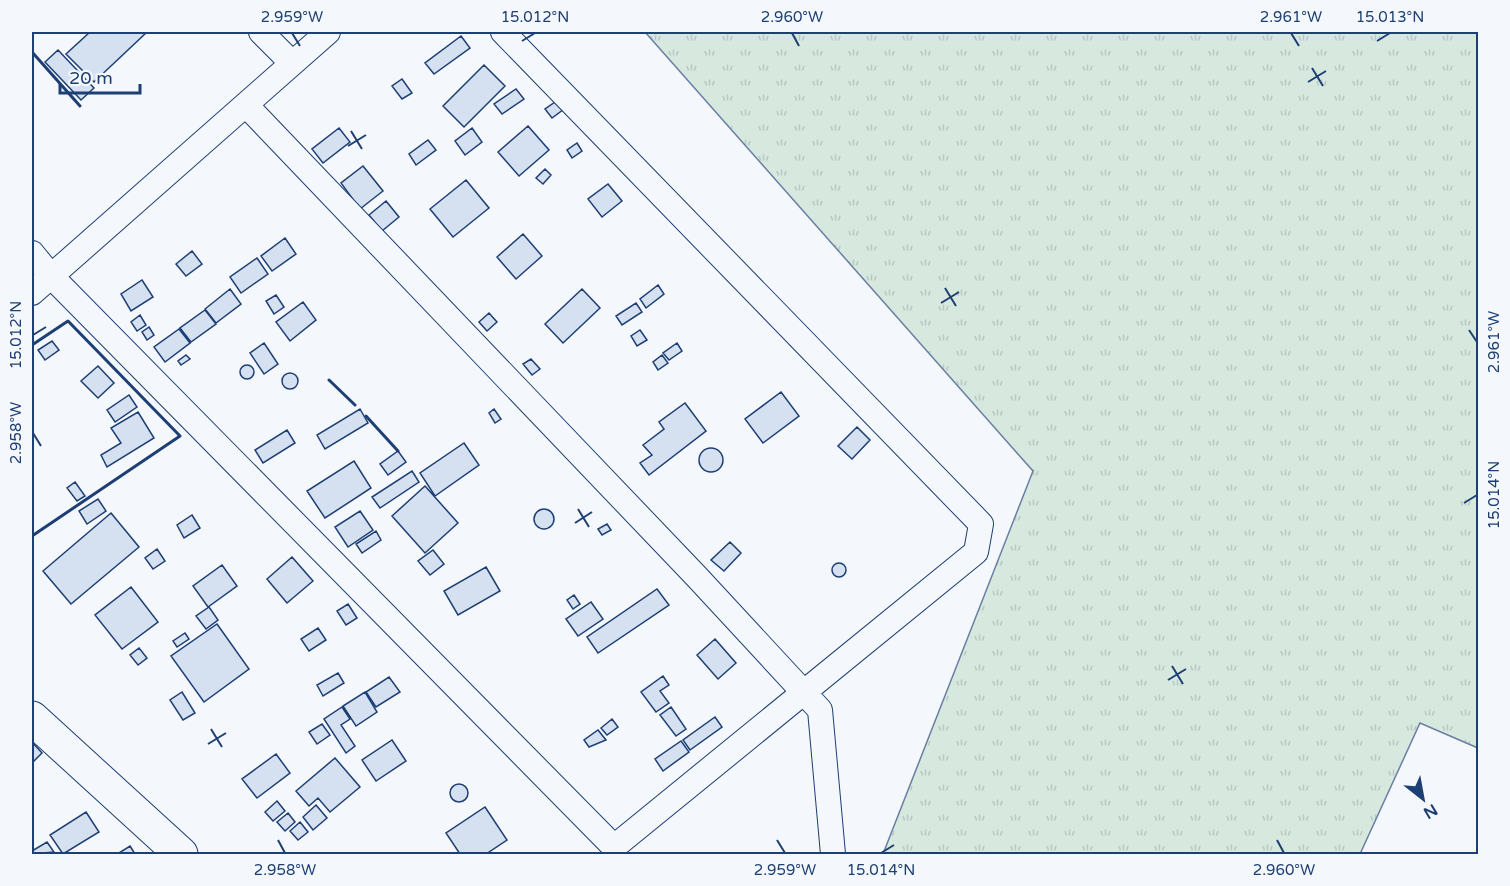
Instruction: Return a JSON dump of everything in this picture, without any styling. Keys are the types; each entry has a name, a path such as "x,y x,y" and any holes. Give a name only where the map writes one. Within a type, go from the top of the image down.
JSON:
{"street":[{"path":"261,32 292,63"},
{"path":"32,292 328,32"},
{"path":"32,253 51,276 614,847 976,552 981,524 503,32"},
{"path":"246,105 697,577 820,710 833,855"},
{"path":"32,718 181,855"}],"green space":[{"path":"645,32 1478,32 1478,748 1420,723 1360,854 883,854 1033,471"}],"building":[{"path":"90,32 147,32 94,82 66,54"},
{"path":"461,36 470,48 434,74 425,63"},
{"path":"58,50 94,88 81,100 45,62"},
{"path":"484,65 505,86 464,127 443,106"},
{"path":"402,79 412,93 402,99 392,86"},
{"path":"516,89 524,99 502,114 494,104"},
{"path":"558,100 564,109 552,118 545,109"},
{"path":"528,126 549,150 519,176 498,152"},
{"path":"339,128 350,142 323,163 312,149"},
{"path":"472,128 482,142 465,155 455,141"},
{"path":"428,140 436,150 416,165 409,154"},
{"path":"577,143 582,151 572,158 567,150"},
{"path":"363,166 383,191 360,209 341,183"},
{"path":"545,169 551,175 543,184 536,178"},
{"path":"466,180 489,208 453,237 430,209"},
{"path":"608,184 622,201 602,217 588,199"},
{"path":"386,201 399,217 382,231 369,215"},
{"path":"523,234 542,256 516,279 497,257"},
{"path":"285,238 296,254 272,271 261,256"},
{"path":"192,251 202,264 186,276 176,264"},
{"path":"257,258 268,274 241,293 230,277"},
{"path":"142,280 153,297 131,311 121,294"},
{"path":"658,285 664,294 646,308 640,299"},
{"path":"230,289 241,304 216,323 205,309"},
{"path":"582,289 600,308 563,343 545,324"},
{"path":"276,295 284,307 274,314 266,301"},
{"path":"303,302 316,320 290,341 276,322"},
{"path":"636,303 642,312 622,325 616,316"},
{"path":"205,310 216,324 191,342 180,328"},
{"path":"489,313 497,322 487,331 479,322"},
{"path":"140,315 146,325 137,331 131,322"},
{"path":"149,327 154,335 147,340 142,332"},
{"path":"179,329 190,343 165,362 154,347"},
{"path":"640,330 647,340 637,346 631,336"},
{"path":"52,341 59,350 45,360 38,350"},
{"path":"264,343 278,364 264,374 250,353"},
{"path":"677,343 682,351 669,360 663,353"},
{"path":"186,355 190,359 181,365 178,361"},
{"path":"662,355 668,363 658,370 653,362"},
{"path":"531,359 540,369 532,375 523,364"},
{"path":"247,365 252,367 254,372 252,377 247,379 242,377 240,372 242,367"},
{"path":"98,366 114,383 98,398 81,381"},
{"path":"287,373 293,373 298,381 296,387 287,389 282,384 282,378"},
{"path":"781,392 799,416 763,443 745,419"},
{"path":"129,395 137,407 115,422 107,410"},
{"path":"685,403 706,431 649,475 640,463 652,455 643,445 664,429 659,422"},
{"path":"360,409 368,423 325,449 317,435"},
{"path":"494,409 501,419 495,423 489,413"},
{"path":"138,412 154,438 107,467 101,455 121,443 111,428"},
{"path":"857,427 870,440 852,459 838,446"},
{"path":"287,430 295,443 263,463 255,450"},
{"path":"464,443 479,465 435,496 420,473"},
{"path":"711,448 719,452 723,460 719,468 711,472 703,468 699,460 703,452"},
{"path":"398,451 406,462 388,475 380,464"},
{"path":"354,461 371,488 325,518 307,491"},
{"path":"412,471 419,482 380,508 372,497"},
{"path":"75,482 85,496 77,501 67,488"},
{"path":"425,486 458,523 425,553 392,516"},
{"path":"98,499 106,511 87,524 79,511"},
{"path":"540,509 548,509 554,515 554,523 548,529 540,529 534,523 534,515"},
{"path":"360,511 373,530 348,547 335,527"},
{"path":"111,513 139,547 71,604 43,571"},
{"path":"192,515 200,528 184,538 177,525"},
{"path":"607,524 611,530 602,535 598,529"},
{"path":"376,531 381,540 362,553 356,544"},
{"path":"730,542 741,553 724,571 711,560"},
{"path":"157,549 165,561 153,569 145,558"},
{"path":"433,550 444,564 430,575 418,561"},
{"path":"292,557 313,581 287,603 267,579"},
{"path":"839,563 844,565 846,570 844,575 839,577 834,575 832,570 834,565"},
{"path":"222,565 237,586 208,607 193,586"},
{"path":"486,567 500,591 458,615 444,591"},
{"path":"131,587 158,622 122,649 95,615"},
{"path":"657,589 669,605 598,653 587,637"},
{"path":"574,595 580,604 573,609 567,600"},
{"path":"591,602 603,619 578,636 566,619"},
{"path":"348,604 357,618 346,625 337,611"},
{"path":"209,607 218,620 206,629 196,616"},
{"path":"217,624 249,669 204,702 171,656"},
{"path":"318,628 326,640 309,651 301,639"},
{"path":"185,633 189,639 177,647 173,641"},
{"path":"715,639 736,663 718,679 697,655"},
{"path":"139,648 147,658 138,665 130,655"},
{"path":"338,673 344,683 323,696 317,685"},
{"path":"663,676 669,685 660,691 669,703 656,712 641,692"},
{"path":"389,677 400,692 376,707 366,692"},
{"path":"182,692 195,713 183,720 170,700"},
{"path":"365,692 377,712 356,726 343,706"},
{"path":"342,707 350,719 341,725 355,746 346,753 324,719"},
{"path":"671,707 686,729 676,736 660,715"},
{"path":"715,717 722,727 690,750 683,740"},
{"path":"612,719 618,727 607,735 601,728"},
{"path":"322,724 330,735 317,744 309,732"},
{"path":"598,730 606,740 589,747 584,740"},
{"path":"392,740 406,761 376,781 362,760"},
{"path":"681,741 689,752 663,771 655,759"},
{"path":"32,742 42,753 32,763"},
{"path":"276,754 290,773 257,798 242,779"},
{"path":"335,758 360,787 330,812 318,798 309,806 296,791"},
{"path":"455,784 463,784 468,789 466,800 455,802 450,797 450,789"},
{"path":"277,801 285,811 273,821 265,812"},
{"path":"316,805 327,818 313,830 303,817"},
{"path":"485,807 507,840 486,854 460,854 446,833"},
{"path":"86,812 99,832 63,854 50,835"},
{"path":"288,813 295,822 285,831 277,822"},
{"path":"300,822 308,832 298,840 290,831"},
{"path":"47,842 54,852 32,854 32,851"},
{"path":"130,846 135,854 119,853"}],"wall":[{"path":"32,52 80,106"},
{"path":"32,345 68,321 180,436 32,536"},
{"path":"329,380 355,405"},
{"path":"366,416 398,451"}]}
